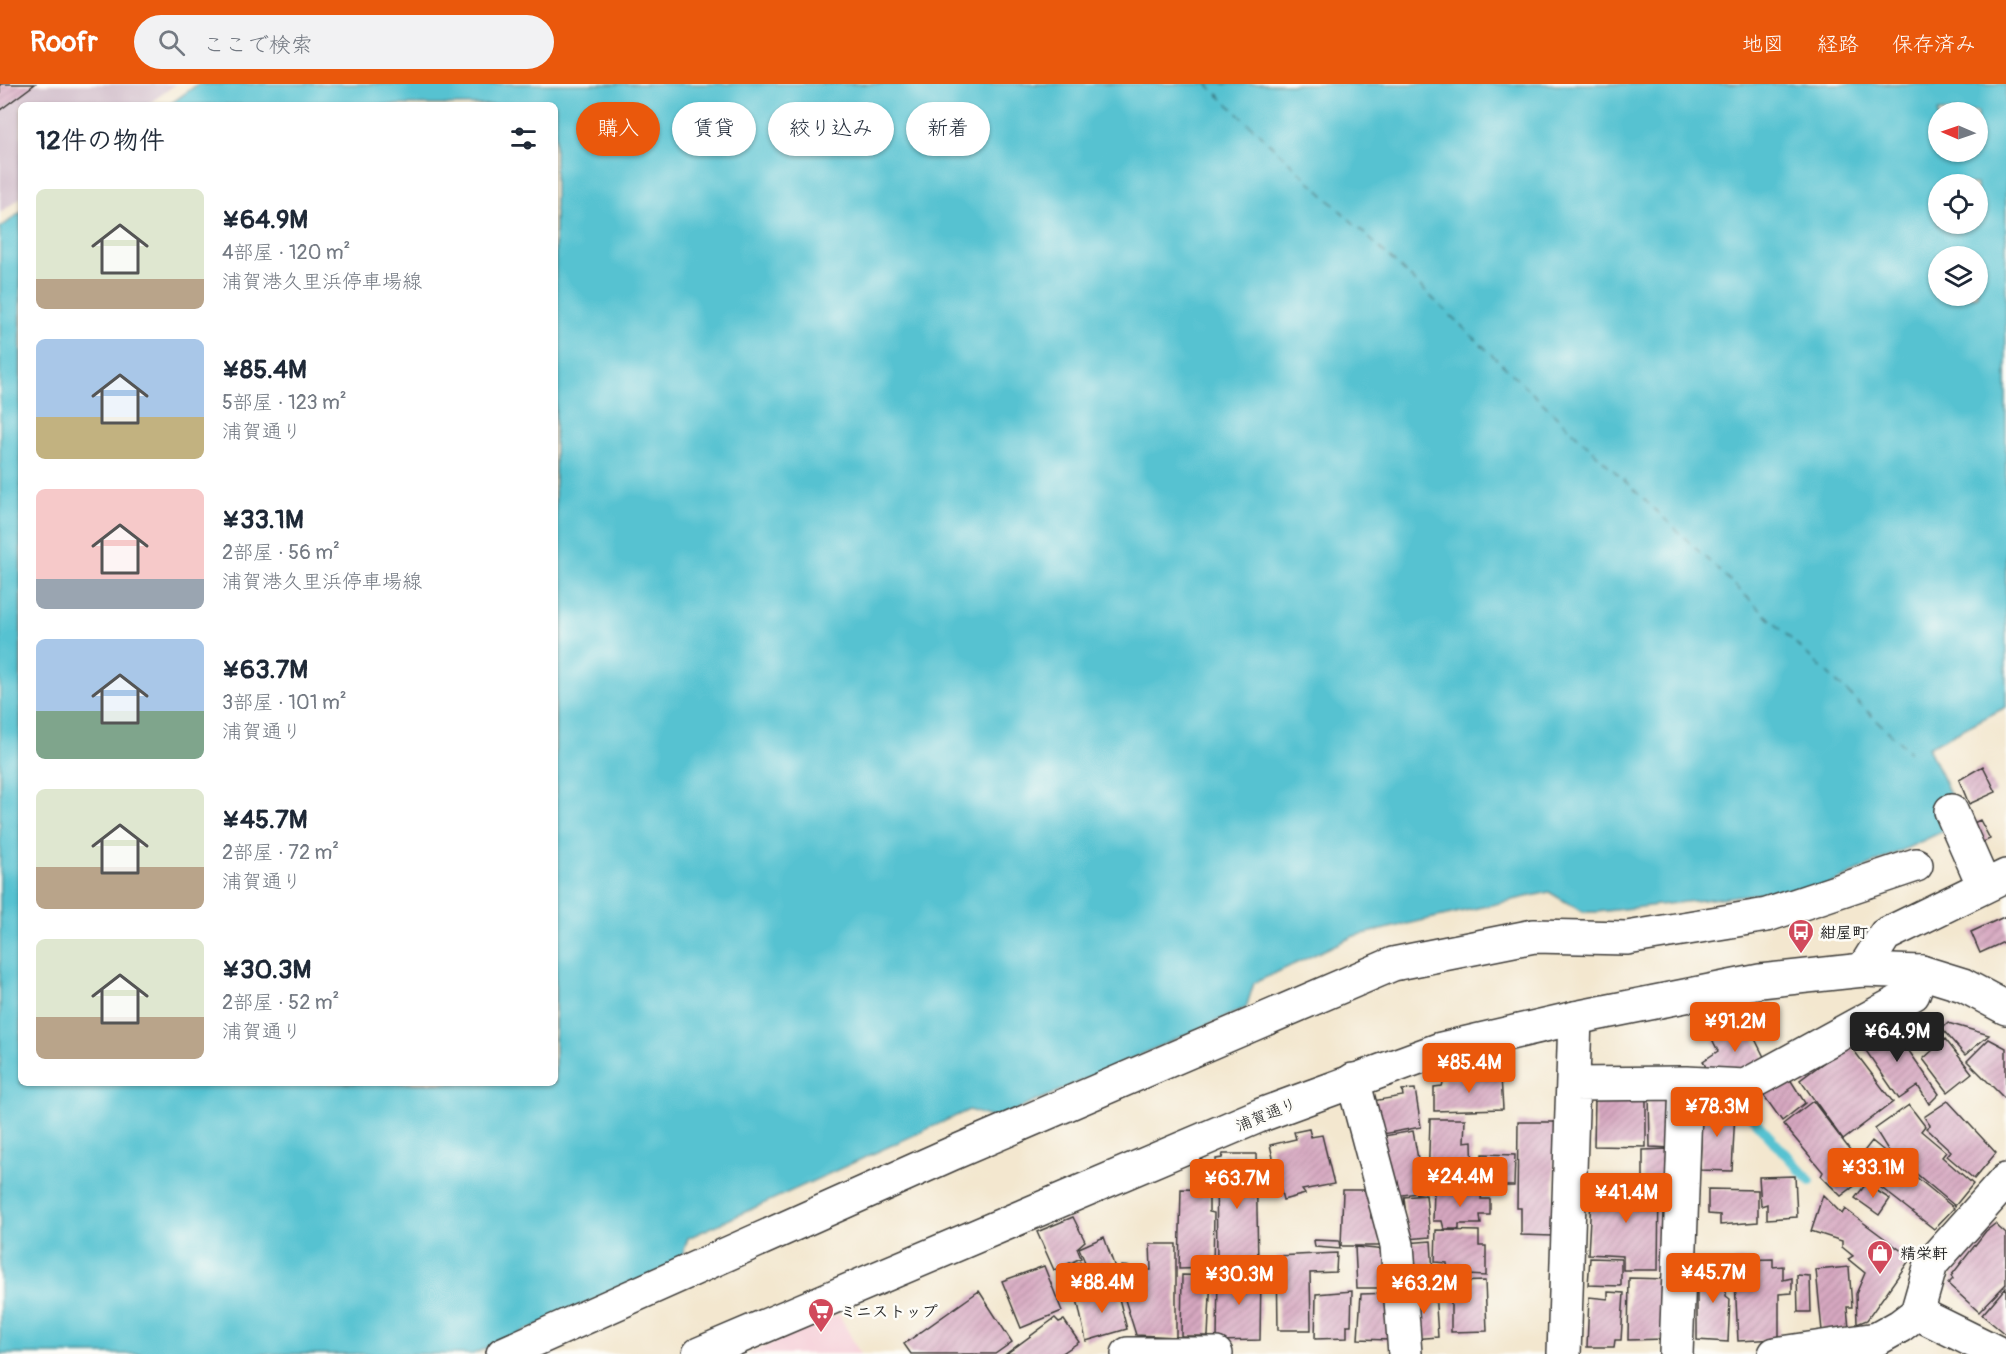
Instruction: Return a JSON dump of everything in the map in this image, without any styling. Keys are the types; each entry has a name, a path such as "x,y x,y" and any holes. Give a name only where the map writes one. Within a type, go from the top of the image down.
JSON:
{"street":[{"path":"1863,970 1885,935 1995,881 1951,812"},
{"path":"503,1354 940,1159 1393,964 1534,936 1627,938 1767,915 1916,865"},
{"name":"浦賀通り","path":"699,1354 1261,1115 1441,1049 1575,1018 1760,981 1863,970 1921,972 1963,985 2006,1008"},
{"path":"1573,1084 1686,1083 1745,1086 1913,994 1921,972"},
{"path":"1564,1354 1575,1018"},
{"path":"1353,1080 1397,1245 1405,1354"},
{"path":"1676,1354 1686,1083"},
{"path":"1775,1354 1877,1339 1917,1313 1931,1264 2006,1180"},
{"path":"1917,1313 2000,1354"},
{"path":"1128,1354 1216,1354"}],"shaded area":[{"path":"0,84 176,84 151,102 18,102 18,199 0,213"},
{"name":"ミニストップ","path":"839,1314 860,1354 747,1354"}],"water":[{"path":"198,84 2006,84 2006,707 1928,747 1963,822 1826,886 1597,912 1583,912 1549,892 1354,936 1254,983 1246,1008 996,1119 969,1110 688,1238 680,1262 473,1354 0,1354 0,228 18,214 18,1086 558,1086 558,102 173,102"}],"building":[{"path":"0,84 35,84 0,110"},
{"path":"1983,766 1996,792 1969,804 1959,780"},
{"path":"1980,820 1990,839 1979,844 1969,825"},
{"path":"2006,916 2006,941 1980,953 1971,932"},
{"path":"1888,1021 1939,1094 1929,1104 1918,1086 1899,1099 1860,1042"},
{"path":"1747,1023 1766,1061 1733,1078 1726,1068 1711,1078 1703,1061 1718,1051 1713,1041"},
{"path":"1948,1023 1989,1035 1965,1055 1942,1029"},
{"path":"1945,1039 1972,1073 1948,1092 1923,1059"},
{"path":"1989,1039 2006,1048 2006,1100 1967,1061"},
{"path":"1849,1044 1893,1102 1843,1140 1800,1080"},
{"path":"1788,1076 1805,1103 1782,1121 1762,1093"},
{"path":"1501,1077 1503,1109 1434,1111 1434,1087 1442,1086 1445,1078"},
{"path":"1415,1089 1421,1127 1377,1135 1372,1101 1403,1096 1402,1090"},
{"path":"1649,1095 1673,1096 1673,1148 1650,1147"},
{"path":"1595,1097 1646,1097 1646,1147 1594,1146"},
{"path":"1813,1101 1869,1175 1841,1196 1821,1176 1823,1172 1783,1124"},
{"path":"1948,1101 1996,1153 1974,1179 1947,1156 1951,1151 1926,1128 1930,1125 1924,1117"},
{"path":"1725,1104 1724,1112 1735,1111 1732,1171 1700,1170 1702,1105"},
{"path":"1909,1105 1925,1126 1921,1131 1946,1152 1942,1157 1973,1184 1955,1206 1888,1150 1875,1129"},
{"path":"1430,1119 1465,1119 1464,1142 1472,1141 1473,1188 1428,1186"},
{"path":"1518,1122 1555,1122 1553,1236 1521,1235 1521,1208 1517,1208"},
{"path":"1309,1129 1311,1137 1322,1135 1334,1184 1302,1190 1305,1194 1283,1200 1270,1145 1296,1139 1294,1132"},
{"path":"1413,1131 1424,1192 1396,1196 1378,1137"},
{"path":"1872,1141 1954,1208 1934,1229 1870,1179 1876,1176 1858,1159"},
{"path":"1670,1149 1668,1184 1643,1182 1643,1150"},
{"path":"1223,1154 1256,1154 1258,1265 1217,1266 1216,1159 1222,1158"},
{"path":"1482,1154 1515,1155 1514,1186 1481,1186"},
{"path":"1795,1176 1797,1217 1767,1219 1767,1204 1761,1206 1759,1177"},
{"path":"1599,1181 1659,1185 1658,1270 1623,1270 1623,1256 1588,1254 1591,1200 1597,1198"},
{"path":"1866,1184 1890,1199 1879,1215 1855,1198"},
{"path":"1181,1189 1209,1190 1209,1212 1214,1213 1213,1268 1179,1269"},
{"path":"1708,1189 1758,1190 1758,1222 1720,1225 1720,1215 1708,1214"},
{"path":"1343,1190 1370,1190 1371,1218 1379,1217 1380,1246 1341,1246"},
{"path":"1434,1190 1482,1190 1481,1199 1490,1199 1490,1215 1480,1215 1481,1224 1459,1224 1459,1229 1444,1229 1442,1221 1433,1221"},
{"path":"1426,1195 1430,1237 1408,1239 1404,1197"},
{"path":"1823,1195 1842,1214 1845,1209 1911,1258 1867,1320 1857,1324 1856,1294 1865,1273 1848,1259 1853,1256 1842,1247 1842,1241 1811,1231"},
{"path":"1073,1217 1085,1241 1077,1248 1081,1258 1054,1270 1037,1232"},
{"path":"1995,1224 2006,1234 2006,1284 1979,1312 1948,1284 1953,1279 1951,1276 1986,1231"},
{"path":"1436,1230 1479,1231 1479,1246 1486,1246 1486,1276 1448,1274 1447,1263 1435,1262"},
{"path":"1104,1237 1119,1279 1071,1295 1067,1279 1077,1274 1074,1263 1085,1262 1079,1248"},
{"path":"1314,1240 1339,1241 1340,1249 1315,1247"},
{"path":"1431,1241 1434,1288 1409,1290 1406,1243"},
{"path":"1150,1244 1176,1244 1176,1337 1136,1335 1121,1287 1121,1266 1134,1267 1134,1271 1151,1270"},
{"path":"1355,1247 1387,1250 1387,1288 1357,1288"},
{"path":"1337,1253 1336,1272 1310,1273 1311,1330 1278,1330 1277,1256"},
{"path":"1590,1258 1621,1259 1621,1286 1588,1285"},
{"path":"1773,1259 1773,1267 1783,1266 1783,1280 1792,1278 1792,1293 1779,1294 1779,1339 1738,1341 1734,1260"},
{"path":"1697,1265 1727,1267 1726,1296 1730,1299 1728,1342 1697,1340"},
{"path":"1044,1266 1062,1311 1021,1328 1002,1281"},
{"path":"1849,1267 1852,1307 1847,1307 1849,1329 1822,1331 1816,1270"},
{"path":"1218,1272 1261,1273 1260,1340 1217,1341"},
{"path":"1182,1275 1211,1276 1208,1336 1181,1336"},
{"path":"1797,1275 1810,1276 1811,1312 1798,1312"},
{"path":"1629,1278 1668,1279 1665,1339 1628,1340"},
{"path":"1485,1281 1487,1331 1451,1332 1451,1282"},
{"path":"1116,1287 1127,1329 1086,1341 1077,1299"},
{"path":"2006,1287 2006,1335 1982,1315"},
{"path":"979,1291 1012,1342 995,1354 911,1354 904,1344"},
{"path":"1352,1291 1351,1325 1347,1325 1347,1338 1315,1339 1316,1294"},
{"path":"1435,1291 1438,1337 1412,1339 1410,1293"},
{"path":"1608,1292 1624,1293 1621,1340 1615,1340 1614,1347 1587,1347 1589,1297 1608,1299"},
{"path":"1393,1293 1389,1340 1358,1339 1361,1294"},
{"path":"1055,1318 1059,1322 1064,1320 1079,1342 1061,1354 1006,1354"}],"waterway":[{"path":"1735,1099 1810,1181"}],"ferry route":[{"path":"1207,84 1910,752"}],"place":[{"name":"紺屋町","path":"1801,955"},
{"name":"精栄軒","path":"1880,1276"},
{"name":"ミニストップ","path":"821,1334"}]}
